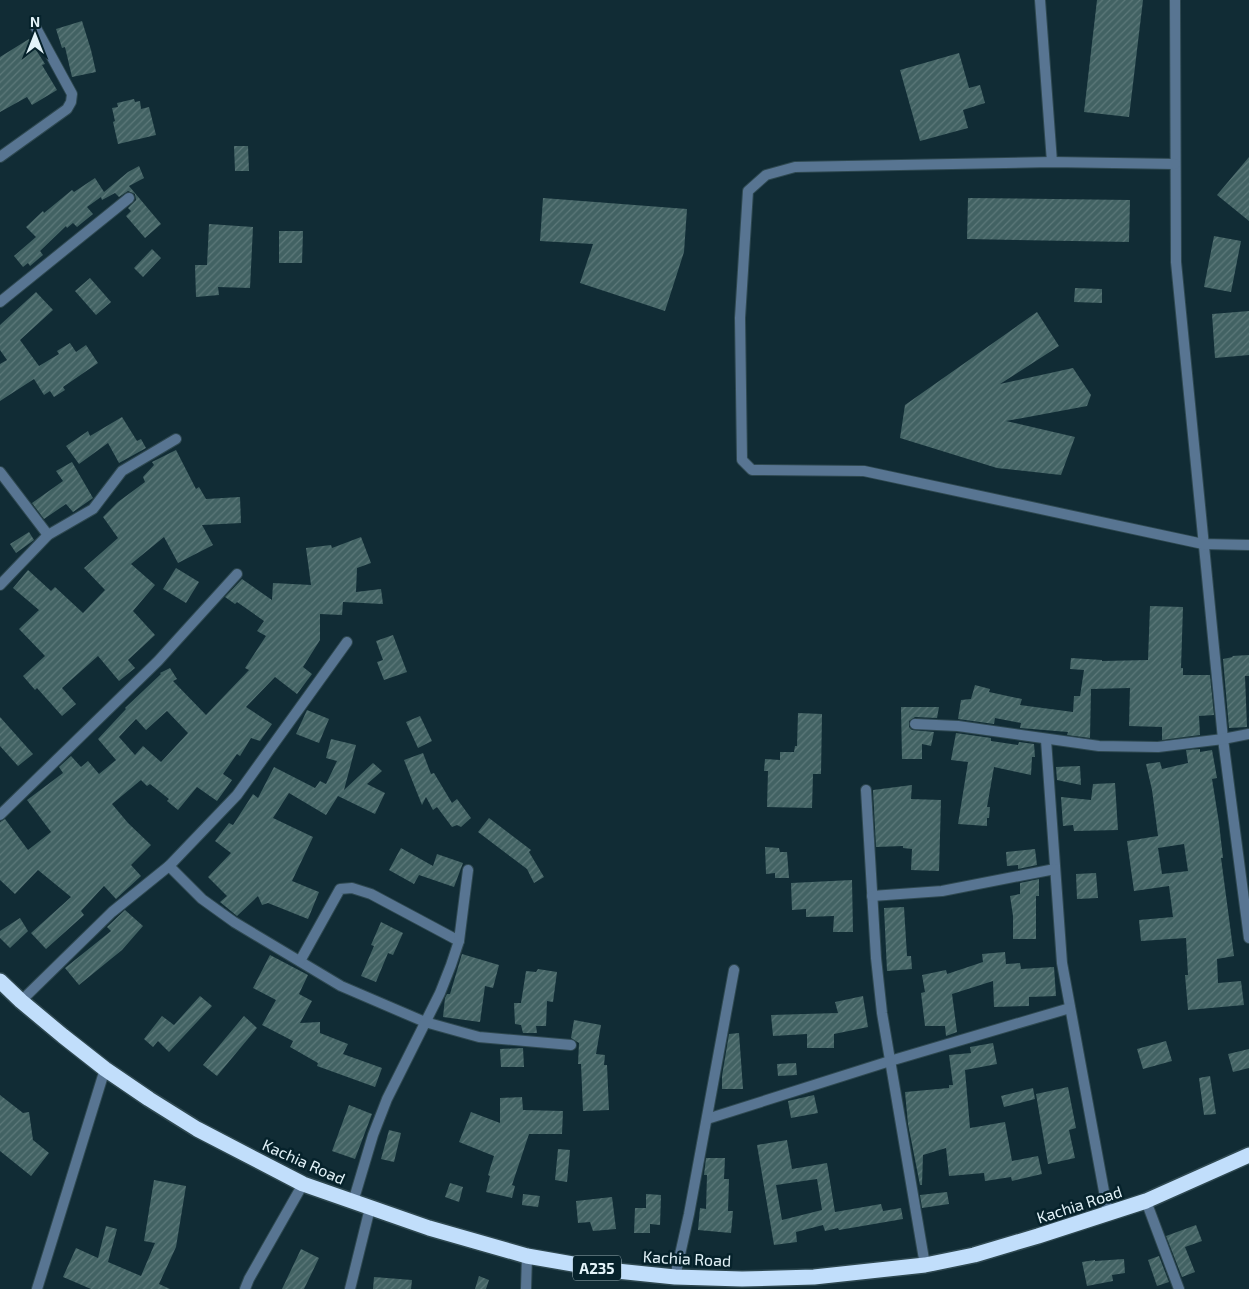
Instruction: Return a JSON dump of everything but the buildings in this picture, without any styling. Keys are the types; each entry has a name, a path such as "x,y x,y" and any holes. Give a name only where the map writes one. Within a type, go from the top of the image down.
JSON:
{"highway":[{"name":"Kachia Road","path":"0,981 21,1001 105,1069 197,1129 303,1184 428,1228 527,1256 606,1270 675,1277 815,1283 925,1264 974,1255 1146,1201 1249,1155"}],"street":[{"path":"1040,0 1052,162"},
{"path":"1175,0 1176,262 1223,739 1249,938"},
{"path":"0,157 67,109 71,102 72,94 36,28"},
{"path":"1175,164 1052,162 795,167 766,176 748,191 740,318 742,460 752,470 864,471 1204,544 1249,545"},
{"path":"0,302 129,198"},
{"path":"0,585 48,535 93,509 122,471 176,439"},
{"path":"0,472 48,535"},
{"path":"0,814 158,661 237,574"},
{"path":"21,1001 112,912 169,866 237,795 347,642"},
{"path":"915,724 958,726 1046,740 1099,746 1158,747 1249,734"},
{"path":"1046,740 1062,963 1108,1213"},
{"path":"866,790 876,958 882,1013 925,1264"},
{"path":"169,866 202,899 234,922 341,986 425,1022 479,1037 571,1045"},
{"path":"872,896 942,891 1055,869"},
{"path":"353,1202 373,1135 387,1099 440,993 459,941 468,870"},
{"path":"300,961 340,889 352,888 371,894 459,941"},
{"path":"675,1277 689,1214 734,970"},
{"path":"707,1119 890,1061 1070,1008"},
{"path":"38,1289 105,1069"},
{"path":"236,1289 247,1284 303,1184"},
{"path":"1146,1201 1179,1289"},
{"path":"350,1289 370,1208"},
{"path":"526,1289 527,1256"}]}
